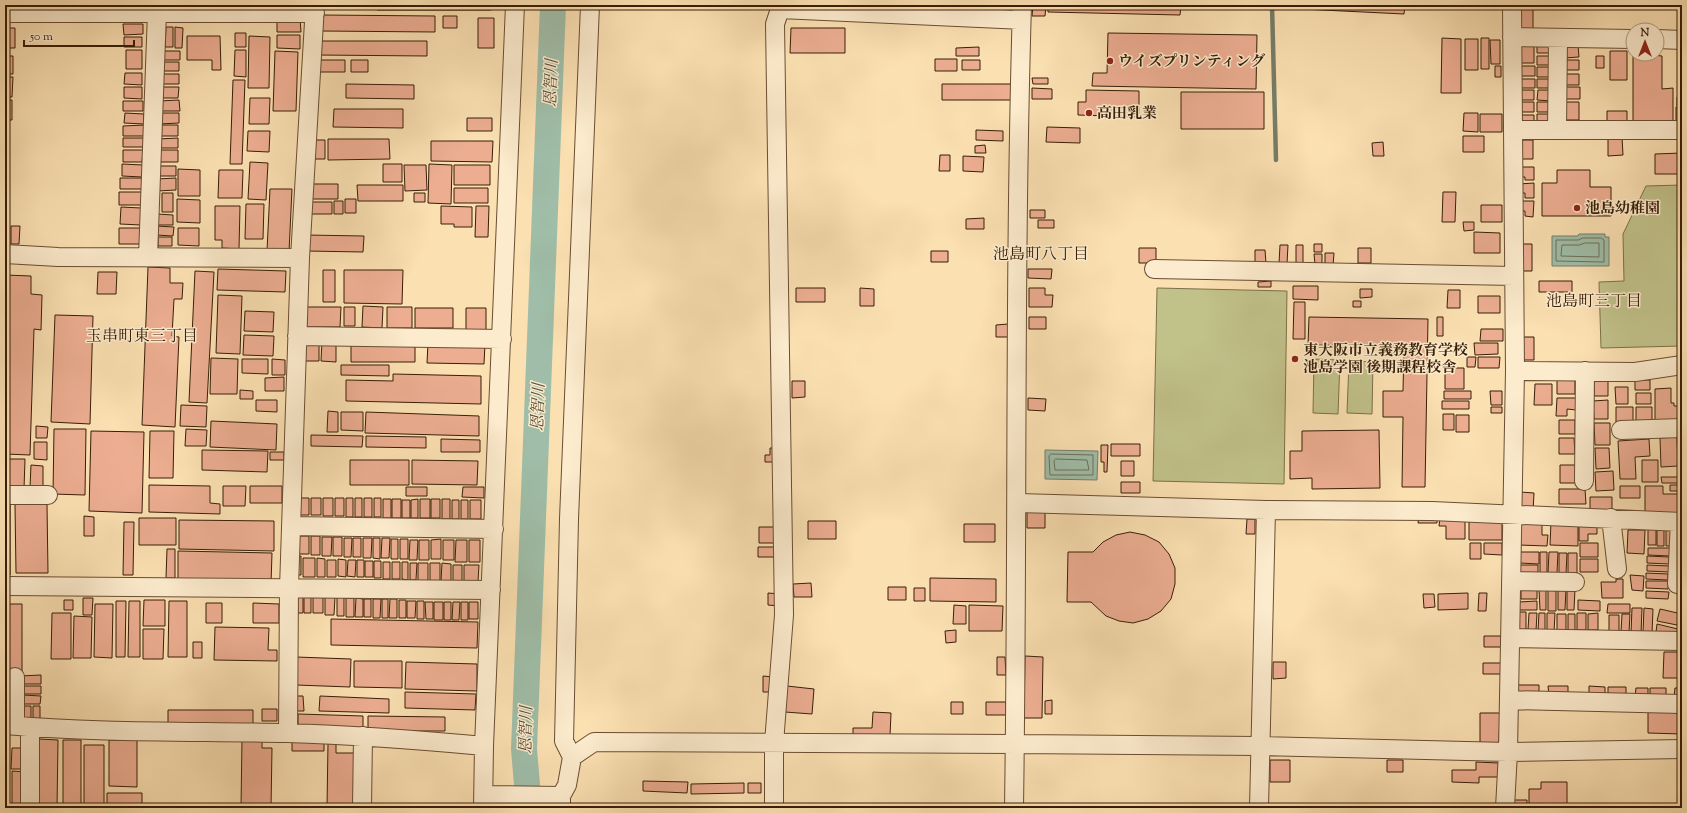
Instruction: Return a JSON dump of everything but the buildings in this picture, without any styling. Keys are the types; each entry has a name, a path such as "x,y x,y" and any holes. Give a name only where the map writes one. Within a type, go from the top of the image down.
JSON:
{"street":[{"path":"515,5 484,746 484,802 561,802 567,784 572,757 564,741 569,519 590,5"},
{"path":"1505,808 1508,752 1515,371 1512,5"},
{"path":"774,808 774,743 784,615 775,24 780,7 1022,13 1018,275 1018,503 1014,808"},
{"path":"5,13 112,8 163,10 315,9 300,258 297,336 289,588 288,733"},
{"path":"148,257 163,10"},
{"path":"1512,37 1625,39"},
{"path":"1557,130 1558,38"},
{"path":"1665,39 1682,40"},
{"path":"1514,130 1682,130"},
{"path":"5,254 300,258"},
{"path":"1154,269 1514,276"},
{"path":"297,336 502,339"},
{"path":"1515,371 1635,372 1682,365"},
{"path":"1584,481 1585,371"},
{"path":"1621,430 1682,428"},
{"path":"5,495 48,495"},
{"path":"1018,503 1266,510 1432,511 1681,522 1677,584"},
{"path":"1259,808 1266,510"},
{"path":"1611,518 1617,569"},
{"path":"291,526 494,529"},
{"path":"1511,581 1575,582"},
{"path":"5,586 491,590"},
{"path":"1510,638 1682,641"},
{"path":"15,678 16,726 30,808"},
{"path":"1509,700 1682,704"},
{"path":"16,726 69,730 288,733 363,736 484,746"},
{"path":"362,808 363,736"},
{"path":"572,757 594,742 1260,746 1508,752 1682,749"}],"green space":[{"path":"1682,185 1682,346 1601,348 1599,282 1624,281 1623,234 1646,186"},
{"path":"1157,288 1287,291 1284,484 1153,481"},
{"path":"1314,359 1340,360 1338,414 1313,413"},
{"path":"1349,361 1373,362 1372,414 1347,413"}],"water":[{"path":"1579,234 1605,234 1605,237 1609,237 1609,266 1552,266 1552,236 1578,236"},
{"path":"1045,450 1098,451 1097,480 1045,479"}],"waterway":[{"name":"恩智川","path":"529,808 524,749 553,5"},
{"path":"1272,5 1276,160"}],"place":[{"name":"ウイズプリンティング","path":"1110,61"},
{"name":"高田乳業","path":"1089,113"},
{"name":"池島幼稚園","path":"1577,208"},
{"name":"東大阪市立義務教育学校 池島学園 後期課程校舎","path":"1295,359"}],"district":[{"name":"池島町八丁目","path":"1041,253"},
{"name":"池島町三丁目","path":"1594,300"},
{"name":"玉串町東三丁目","path":"142,335"}]}
